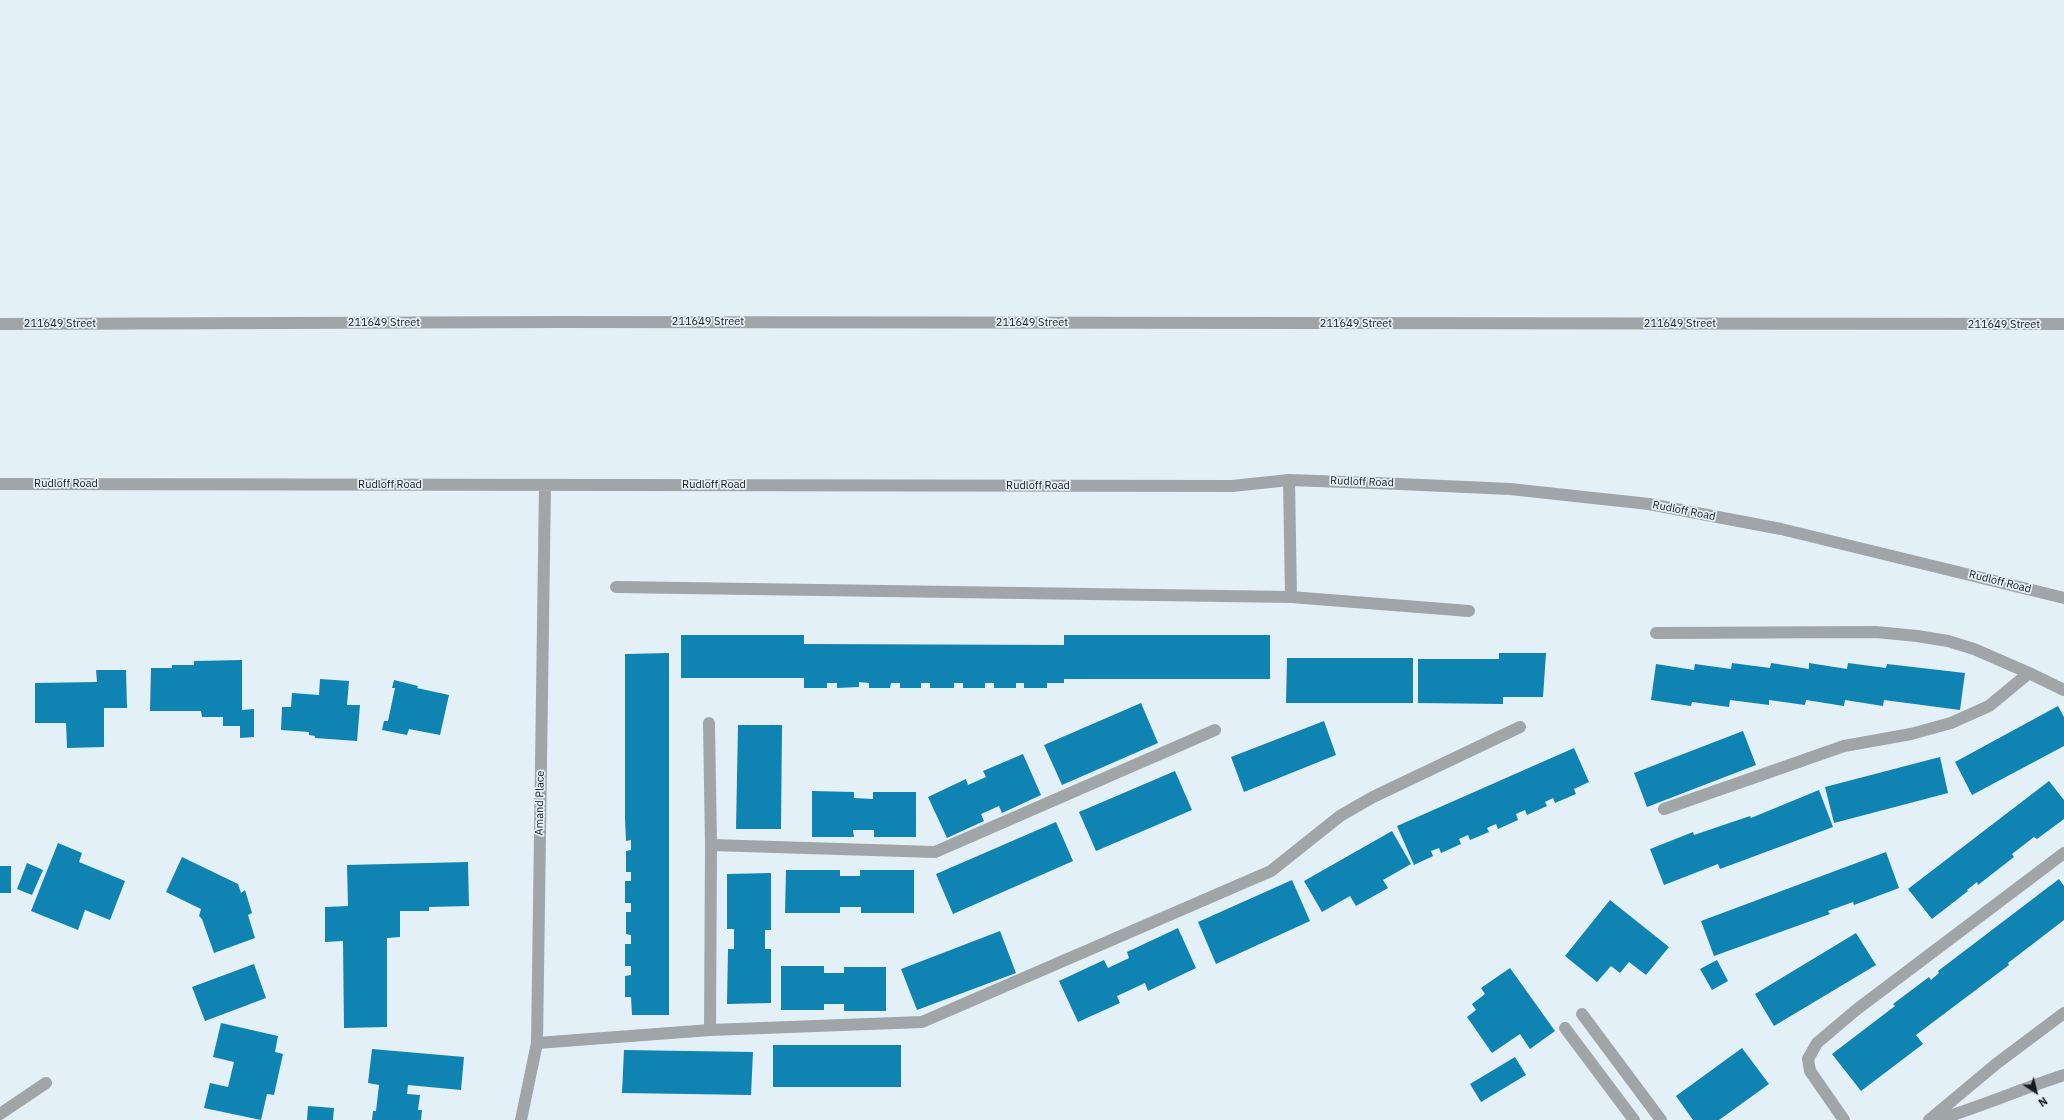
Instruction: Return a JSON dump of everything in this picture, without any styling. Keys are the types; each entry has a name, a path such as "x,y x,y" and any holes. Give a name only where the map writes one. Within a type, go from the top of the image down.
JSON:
{"street":[{"name":"211649 Street","path":"0,324 569,322 2064,324"},
{"name":"Rudloff Road","path":"0,484 1232,486 1289,480 1510,489 1649,504 1781,529 2064,598"},
{"path":"1289,480 1291,597"},
{"name":"Amand Place","path":"521,1120 537,1043 545,485"},
{"path":"616,587 1291,597 1469,611"},
{"path":"1656,633 1876,632 1917,636 1948,641 1974,649 2064,690"},
{"path":"1664,809 1844,746 1911,734 1951,723 1989,706 2029,674"},
{"path":"709,722 711,845 710,1030"},
{"path":"537,1043 710,1030 922,1022 1271,871 1340,816 1367,800 1520,727"},
{"path":"711,845 935,852 1216,730"},
{"path":"1844,1120 1810,1071 1808,1059 1817,1043 2064,853"},
{"path":"1928,1120 1996,1064 2064,1013"},
{"path":"1582,1014 1661,1120"},
{"path":"1565,1028 1634,1120"},
{"path":"1937,1120 1969,1110 2015,1091 2064,1075"},
{"path":"0,1114 46,1083"}],"building":[{"path":"681,635 804,635 804,644 1064,645 1064,635 1270,635 1270,679 1064,679 1064,683 1047,683 1047,688 1024,688 1024,683 1016,683 1016,688 994,688 994,683 985,683 985,688 963,688 963,683 954,683 954,688 930,688 930,683 921,683 921,688 900,688 900,683 891,683 890,688 869,688 869,683 859,682 859,687 837,688 837,683 827,683 827,688 804,688 804,678 681,678"},
{"path":"669,653 669,1015 632,1015 631,997 625,997 625,976 631,975 631,966 625,966 625,944 631,944 631,935 626,934 626,912 631,912 631,903 625,903 625,881 631,881 631,872 626,872 626,851 631,850 631,840 626,841 625,818 625,654"},
{"path":"1499,653 1546,653 1543,697 1503,697 1503,704 1418,703 1418,659 1499,659"},
{"path":"1287,658 1413,658 1413,703 1286,703"},
{"path":"242,660 242,710 254,709 254,737 240,738 240,726 223,726 223,717 202,717 201,711 150,711 151,668 172,668 172,665 194,665 194,661"},
{"path":"1732,663 1770,668 1771,663 1809,669 1809,663 1847,669 1848,663 1886,668 1887,664 1965,673 1960,710 1884,700 1883,706 1845,700 1844,706 1806,700 1805,705 1769,700 1769,705 1730,700 1729,707 1692,702 1691,706 1651,700 1656,664 1694,670 1695,664 1731,669"},
{"path":"96,670 126,670 127,708 104,708 104,747 67,748 66,723 35,723 35,683 97,682"},
{"path":"320,679 349,681 347,705 360,705 357,741 315,738 315,736 309,735 309,732 281,730 282,707 291,707 292,693 319,695"},
{"path":"394,680 418,686 417,688 449,695 440,735 409,729 407,735 382,730 384,721 388,721 395,688 392,688"},
{"path":"1141,703 1158,743 1062,785 1044,745"},
{"path":"2058,706 2064,717 2064,746 1972,795 1955,762"},
{"path":"1324,721 1336,755 1244,792 1231,757"},
{"path":"738,725 782,725 781,829 736,829"},
{"path":"1743,731 1756,765 1647,807 1634,773"},
{"path":"1574,748 1589,782 1574,789 1576,794 1555,803 1553,798 1545,802 1547,806 1527,815 1525,810 1516,814 1518,820 1498,829 1496,824 1487,828 1489,832 1470,840 1468,835 1459,839 1461,844 1441,853 1439,848 1431,851 1433,856 1414,865 1397,826"},
{"path":"1023,754 1041,795 1002,813 999,806 981,814 984,821 947,838 928,797 966,779 968,785 986,777 983,771"},
{"path":"1940,757 1948,793 1834,823 1825,787"},
{"path":"1175,771 1192,810 1096,851 1079,812"},
{"path":"2049,781 2064,800 2064,819 2037,839 2034,837 2012,854 2014,857 1978,885 1977,882 1967,890 1968,891 1932,919 1908,889"},
{"path":"1819,790 1833,827 1720,869 1718,864 1664,885 1650,849 1693,832 1694,835 1750,816 1751,818"},
{"path":"812,791 854,792 854,798 873,799 873,792 916,792 916,837 874,837 874,830 853,830 854,837 812,837"},
{"path":"1056,822 1073,861 953,914 936,874"},
{"path":"1392,831 1411,864 1383,880 1388,888 1356,906 1350,896 1322,912 1304,881"},
{"path":"58,843 82,853 79,862 125,881 110,920 85,910 78,930 31,911"},
{"path":"1886,852 1899,888 1854,905 1853,902 1828,911 1830,914 1714,956 1701,921"},
{"path":"182,857 238,884 241,893 245,890 252,913 248,915 255,938 214,953 202,919 199,916 201,909 166,892"},
{"path":"468,862 469,906 429,907 429,911 400,911 400,937 387,938 387,1027 344,1028 343,941 325,942 325,907 348,906 347,865"},
{"path":"27,863 43,870 32,895 17,889"},
{"path":"0,866 11,866 11,893 0,893"},
{"path":"786,870 840,870 840,876 860,876 860,870 914,870 914,913 861,913 861,907 840,907 840,913 785,913"},
{"path":"771,873 771,930 765,930 765,949 771,949 771,1003 727,1004 728,949 734,949 734,929 727,929 727,874"},
{"path":"2059,879 2064,886 2064,920 2008,963 2009,965 1916,1035 1923,1044 1861,1091 1832,1054 1895,1006 1893,1004 1929,977 1931,980 1939,973 1938,971"},
{"path":"1292,880 1310,921 1216,964 1198,922"},
{"path":"1610,900 1669,947 1646,975 1629,962 1620,973 1611,966 1597,982 1565,956"},
{"path":"1178,928 1196,968 1148,991 1145,983 1117,996 1120,1003 1078,1022 1059,981 1104,960 1108,968 1129,958 1127,952"},
{"path":"1000,931 1016,973 917,1010 901,969"},
{"path":"1856,933 1876,965 1774,1026 1755,994"},
{"path":"1717,960 1728,981 1712,990 1700,969"},
{"path":"254,964 266,998 205,1021 192,987"},
{"path":"781,966 824,966 824,973 844,973 844,967 886,967 886,1011 844,1011 844,1004 824,1004 824,1010 781,1010"},
{"path":"1510,968 1555,1031 1530,1049 1520,1034 1492,1053 1467,1017 1476,1010 1472,1004 1485,994 1481,988"},
{"path":"221,1023 278,1036 275,1052 283,1054 274,1095 267,1094 261,1120 204,1108 210,1083 228,1087 234,1062 213,1057"},
{"path":"773,1045 901,1045 901,1087 773,1087"},
{"path":"1742,1048 1769,1084 1719,1120 1693,1120 1676,1096"},
{"path":"372,1049 464,1057 461,1090 408,1085 407,1094 420,1095 418,1110 422,1110 421,1120 372,1120 373,1111 376,1111 379,1085 368,1083"},
{"path":"624,1050 753,1052 751,1095 622,1093"},
{"path":"1515,1057 1526,1075 1481,1102 1470,1084"},
{"path":"308,1106 334,1108 333,1120 307,1120"}]}
